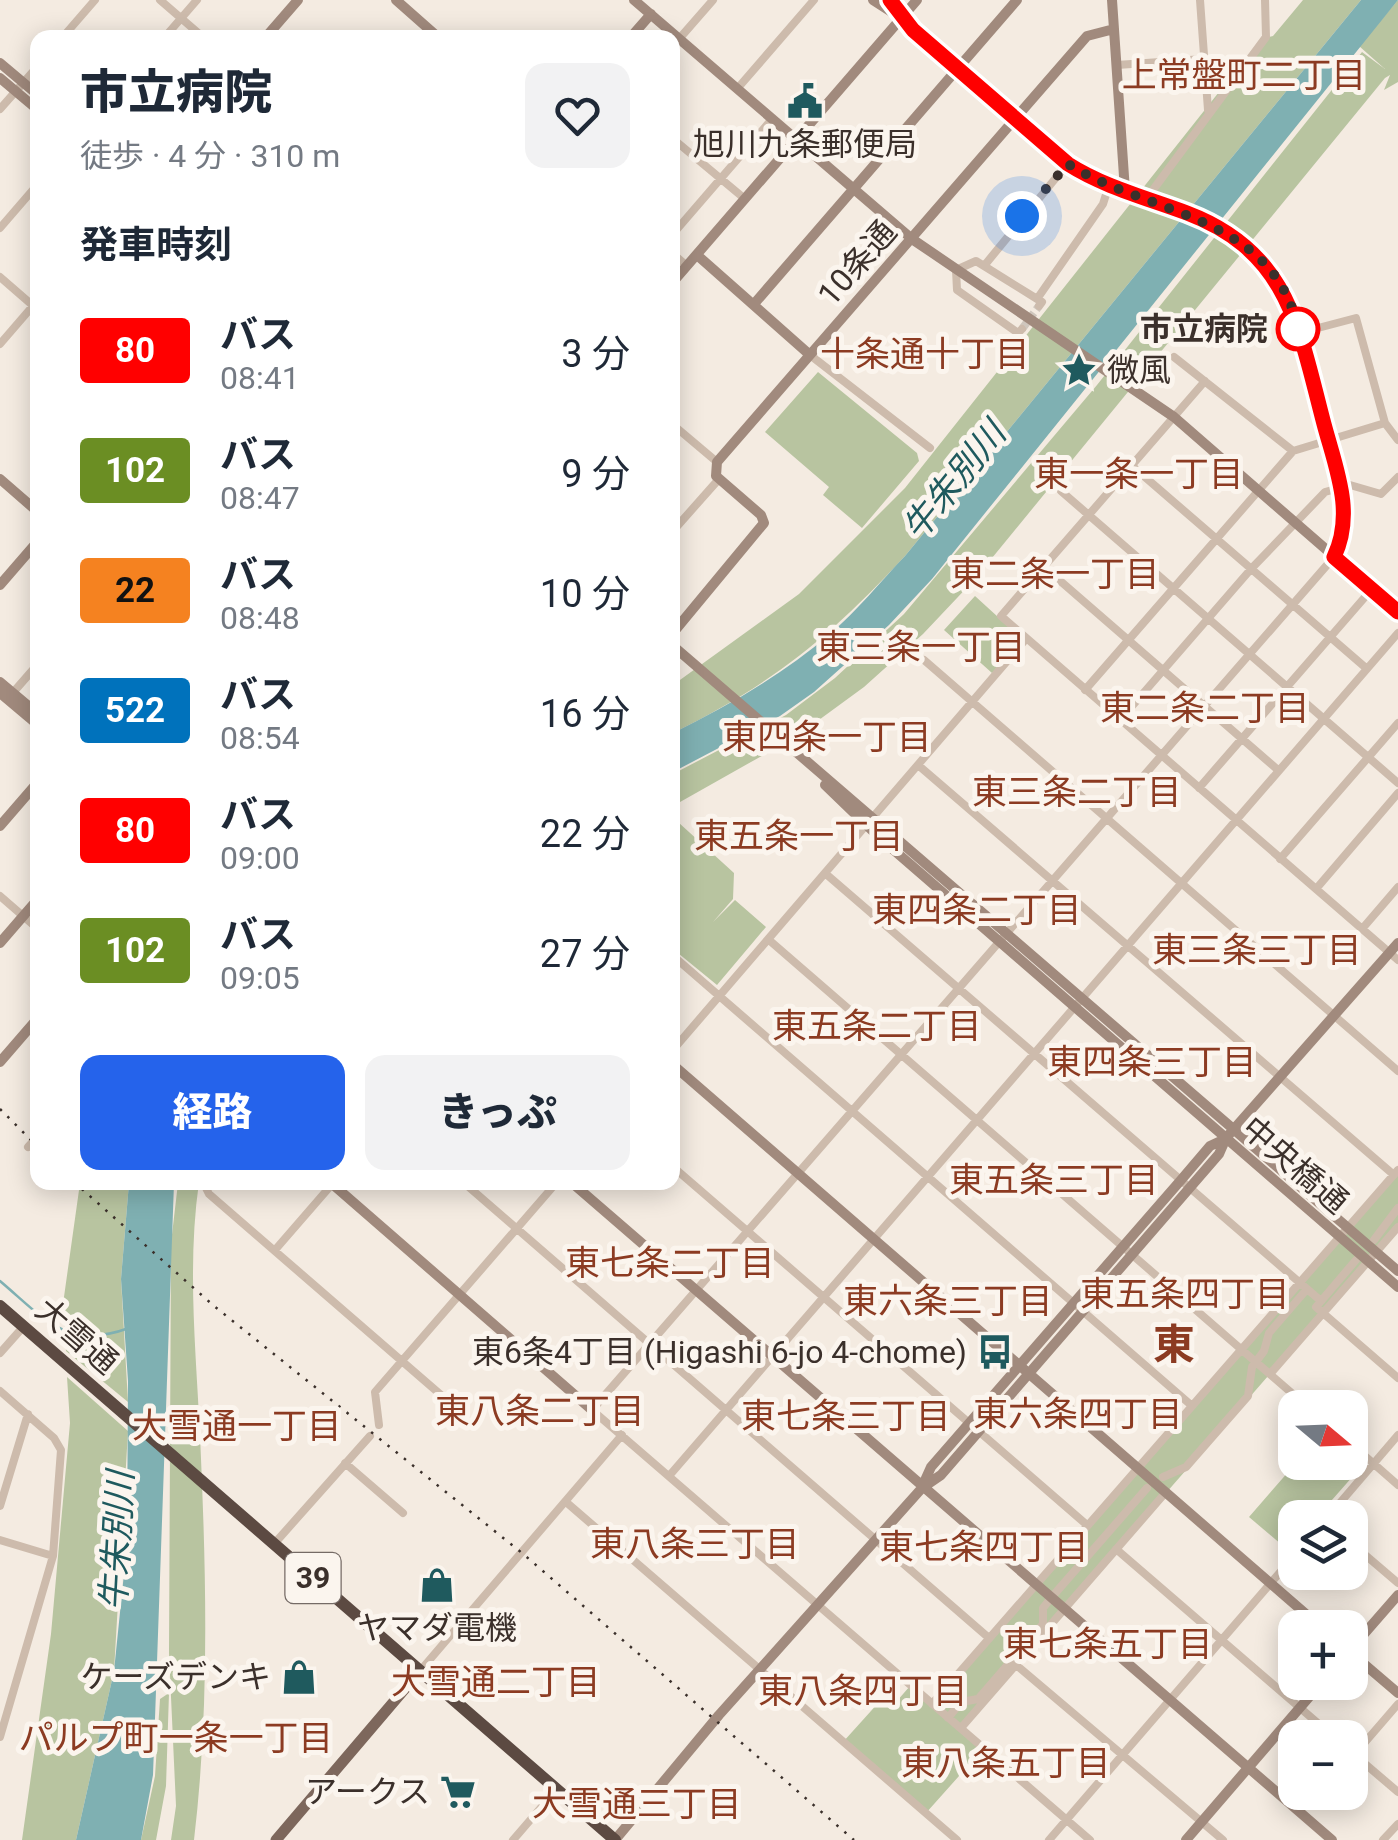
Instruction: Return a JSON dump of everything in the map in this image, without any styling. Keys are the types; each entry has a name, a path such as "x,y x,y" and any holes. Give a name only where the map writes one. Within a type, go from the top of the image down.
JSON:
{"highway":[{"name":"大雪通","path":"0,1306 616,1840"}],"main road":[{"path":"276,1840 420,1671"}],"street":[{"path":"69,30 95,0"},
{"path":"160,0 195,30"},
{"path":"171,30 197,0"},
{"path":"272,30 298,0"},
{"path":"396,0 430,30"},
{"path":"634,0 670,30"},
{"path":"680,37 713,0"},
{"path":"737,89 814,0"},
{"path":"592,1410 1246,653 1334,557 1344,526 1341,486 1284,289 1237,239 1068,164 902,18 873,0"},
{"path":"890,0 902,18"},
{"path":"680,274 917,0"},
{"path":"754,304 1017,0"},
{"path":"1112,0 1125,191"},
{"path":"1200,0 1208,110"},
{"path":"1152,200 1208,110 1266,37 1264,0"},
{"path":"637,30 651,14"},
{"name":"10条通","path":"717,462 1087,36 1114,29"},
{"path":"680,39 912,239 1174,418 1398,612"},
{"path":"1117,65 1204,58"},
{"path":"0,63 30,100"},
{"path":"0,110 30,75"},
{"path":"0,78 30,92"},
{"path":"680,226 772,119"},
{"path":"680,146 745,199"},
{"path":"984,266 1068,164"},
{"path":"956,270 976,261 1038,302 1103,204 1109,185"},
{"path":"0,228 30,193"},
{"path":"697,255 810,355 930,448"},
{"path":"680,260 688,266"},
{"path":"956,270 957,290 1018,333 1022,329"},
{"path":"0,277 30,300"},
{"path":"0,344 30,312"},
{"path":"1299,333 1356,318 1385,423 1398,440"},
{"path":"1174,357 1294,450"},
{"path":"1205,381 1001,616 1362,929 1393,947 1398,960"},
{"path":"1085,690 1294,450 1385,423"},
{"path":"680,431 717,462 714,471 719,479 764,523 680,624"},
{"path":"1132,465 1366,668"},
{"path":"1120,720 1294,521 1325,492 1341,486 1382,494 1398,477"},
{"path":"0,479 30,505"},
{"path":"680,523 719,479"},
{"path":"1061,491 1398,784"},
{"path":"0,585 30,550"},
{"path":"1044,566 1278,770"},
{"path":"1199,788 1372,590"},
{"path":"669,1476 1398,632"},
{"path":"680,1042 1026,639"},
{"path":"680,652 713,682"},
{"path":"680,659 713,682"},
{"path":"924,660 1398,1071"},
{"path":"6,695 30,672"},
{"path":"0,682 6,695 30,718"},
{"name":"中央橋通","path":"713,682 1368,1254 1398,1287"},
{"path":"6,695 30,709"},
{"path":"1280,858 1398,722"},
{"path":"918,765 1396,1176 1344,1233 1270,1333 1256,1362 1248,1396 1186,1467 1163,1477"},
{"path":"0,826 30,791"},
{"path":"1316,889 1398,792"},
{"path":"826,874 1321,1301"},
{"path":"1362,929 1398,887"},
{"path":"0,896 30,922"},
{"path":"0,943 30,909"},
{"path":"769,940 1288,1390"},
{"path":"616,1840 759,1669 922,1488 931,1468 974,1427 1185,1184 1220,1154 1230,1134 1393,947"},
{"path":"680,962 1191,1405"},
{"path":"0,1062 30,1027"},
{"path":"680,1071 1302,1610"},
{"path":"680,1173 1087,1525"},
{"path":"207,1190 463,1414"},
{"path":"274,1250 326,1190"},
{"path":"340,1190 1090,1840"},
{"path":"472,1190 989,1638"},
{"path":"379,1425 375,1392 550,1190"},
{"path":"580,1190 1332,1840"},
{"path":"1270,1374 1323,1313 1398,1208"},
{"path":"1398,1227 1316,1307 1398,1378"},
{"name":"中央橋通","path":"1368,1254 1398,1271"},
{"path":"932,1704 1240,1348 1304,1286"},
{"path":"0,1353 24,1326"},
{"path":"0,1391 60,1446 53,1556 2,1741"},
{"path":"0,1506 28,1414"},
{"path":"420,1671 622,1435"},
{"path":"274,1544 370,1436"},
{"path":"1343,1500 1398,1436"},
{"path":"1368,1459 1398,1485"},
{"path":"345,1463 403,1513"},
{"path":"948,1718 962,1702 978,1699 1043,1624 1043,1608 1147,1488"},
{"path":"961,1728 1166,1492"},
{"path":"566,1502 957,1840"},
{"path":"0,1540 53,1556"},
{"path":"1116,1549 1315,1720"},
{"path":"1368,1557 1398,1583"},
{"path":"1049,1840 1278,1576"},
{"path":"1368,1630 1398,1594"},
{"path":"1015,1664 1223,1840"},
{"path":"1368,1666 1398,1692"},
{"path":"1186,1840 1307,1700"},
{"path":"1368,1736 1398,1704"},
{"path":"1368,1767 1398,1792"},
{"path":"513,1840 556,1789"},
{"path":"1384,1840 1398,1824"}],"green space":[{"path":"1303,0 1361,0 905,556 825,635 771,677 680,729 680,680 799,594 905,488 1261,39 1273,36"},
{"path":"1398,0 1398,82 1384,90 1390,75 1385,78 974,580 923,634 864,687 797,736 680,802 680,770 786,715 835,678 904,614 1097,385 1362,52 1385,69 1359,46"},
{"path":"818,372 917,453 919,461 862,528 823,495 829,487 765,432"},
{"path":"975,596 1022,639 992,673 944,630"},
{"path":"680,824 734,873 733,899 713,922 735,900 766,927 717,985 680,955"},
{"path":"1398,1170 1398,1227 961,1728 984,1748 926,1813 843,1742 880,1701 890,1709 910,1686 931,1704"},
{"path":"79,1190 128,1190 121,1279 128,1402 66,1351 63,1304"},
{"path":"177,1190 198,1190 193,1277 205,1688 194,1840 171,1840 176,1806 169,1653 171,1243"},
{"path":"67,1377 128,1431 114,1671 76,1840 22,1840 51,1634 70,1423"},
{"path":"1281,1480 1350,1480 1332,1500 1278,1500 1278,1542 1249,1517"},
{"path":"169,1693 166,1786 156,1840 141,1840 155,1776 160,1699"}],"water":[{"name":"牛朱別川","path":"1361,0 1398,0 932,579 889,625 814,692 780,716 680,768 680,729 754,689 812,649 850,616 905,556"},
{"name":"牛朱別川","path":"128,1190 174,1190 153,1775 141,1840 76,1840 114,1671 127,1544 128,1381 121,1279"}],"waterway":[{"path":"0,1281 44,1318 72,1333 88,1336 129,1328"}],"tunnel":[{"path":"1022,329 1039,306"}],"railway":[{"path":"0,1109 30,1139"},
{"path":"83,1190 214,1306 522,1553 854,1840"}],"bus line":[{"name":"80","path":"890,0 913,30 1068,164 1087,176 1215,225 1246,246 1270,270 1294,312 1341,486 1344,526 1334,557 1398,612"}],"place":[{"name":"旭川九条郵便局","path":"805,101"},
{"name":"市立病院","path":"1298,329"},
{"name":"微風","path":"1079,370"},
{"name":"東6条4丁目 (Higashi 6-jo 4-chome)","path":"995,1352"},
{"name":"ヤマダ電機","path":"437,1585"},
{"name":"ケーズデンキ","path":"299,1677"},
{"name":"アークス","path":"458,1792"}],"district":[{"name":"上常盤町二丁目","path":"1244,75"},
{"name":"十条通十丁目","path":"925,354"},
{"name":"東一条一丁目","path":"1139,474"},
{"name":"東二条一丁目","path":"1055,574"},
{"name":"東三条一丁目","path":"921,647"},
{"name":"東二条二丁目","path":"1205,708"},
{"name":"東四条一丁目","path":"827,737"},
{"name":"東三条二丁目","path":"1077,792"},
{"name":"東五条一丁目","path":"799,836"},
{"name":"東四条二丁目","path":"977,910"},
{"name":"東三条三丁目","path":"1257,950"},
{"name":"東五条二丁目","path":"877,1026"},
{"name":"東四条三丁目","path":"1152,1062"},
{"name":"東五条三丁目","path":"1054,1180"},
{"name":"東七条二丁目","path":"670,1263"},
{"name":"東五条四丁目","path":"1185,1294"},
{"name":"東六条三丁目","path":"948,1301"},
{"name":"東","path":"1174,1344"},
{"name":"東八条二丁目","path":"540,1411"},
{"name":"東六条四丁目","path":"1078,1414"},
{"name":"東七条三丁目","path":"846,1416"},
{"name":"大雪通一丁目","path":"237,1426"},
{"name":"東八条三丁目","path":"695,1544"},
{"name":"東七条四丁目","path":"984,1547"},
{"name":"東七条五丁目","path":"1108,1644"},
{"name":"大雪通二丁目","path":"496,1682"},
{"name":"東八条四丁目","path":"863,1691"},
{"name":"パルプ町一条一丁目","path":"176,1738"},
{"name":"東八条五丁目","path":"1006,1763"},
{"name":"大雪通三丁目","path":"637,1804"}],"route":[{"path":"1022,216 1068,164 1087,176 1215,225 1237,239 1284,289 1298,329"}]}
